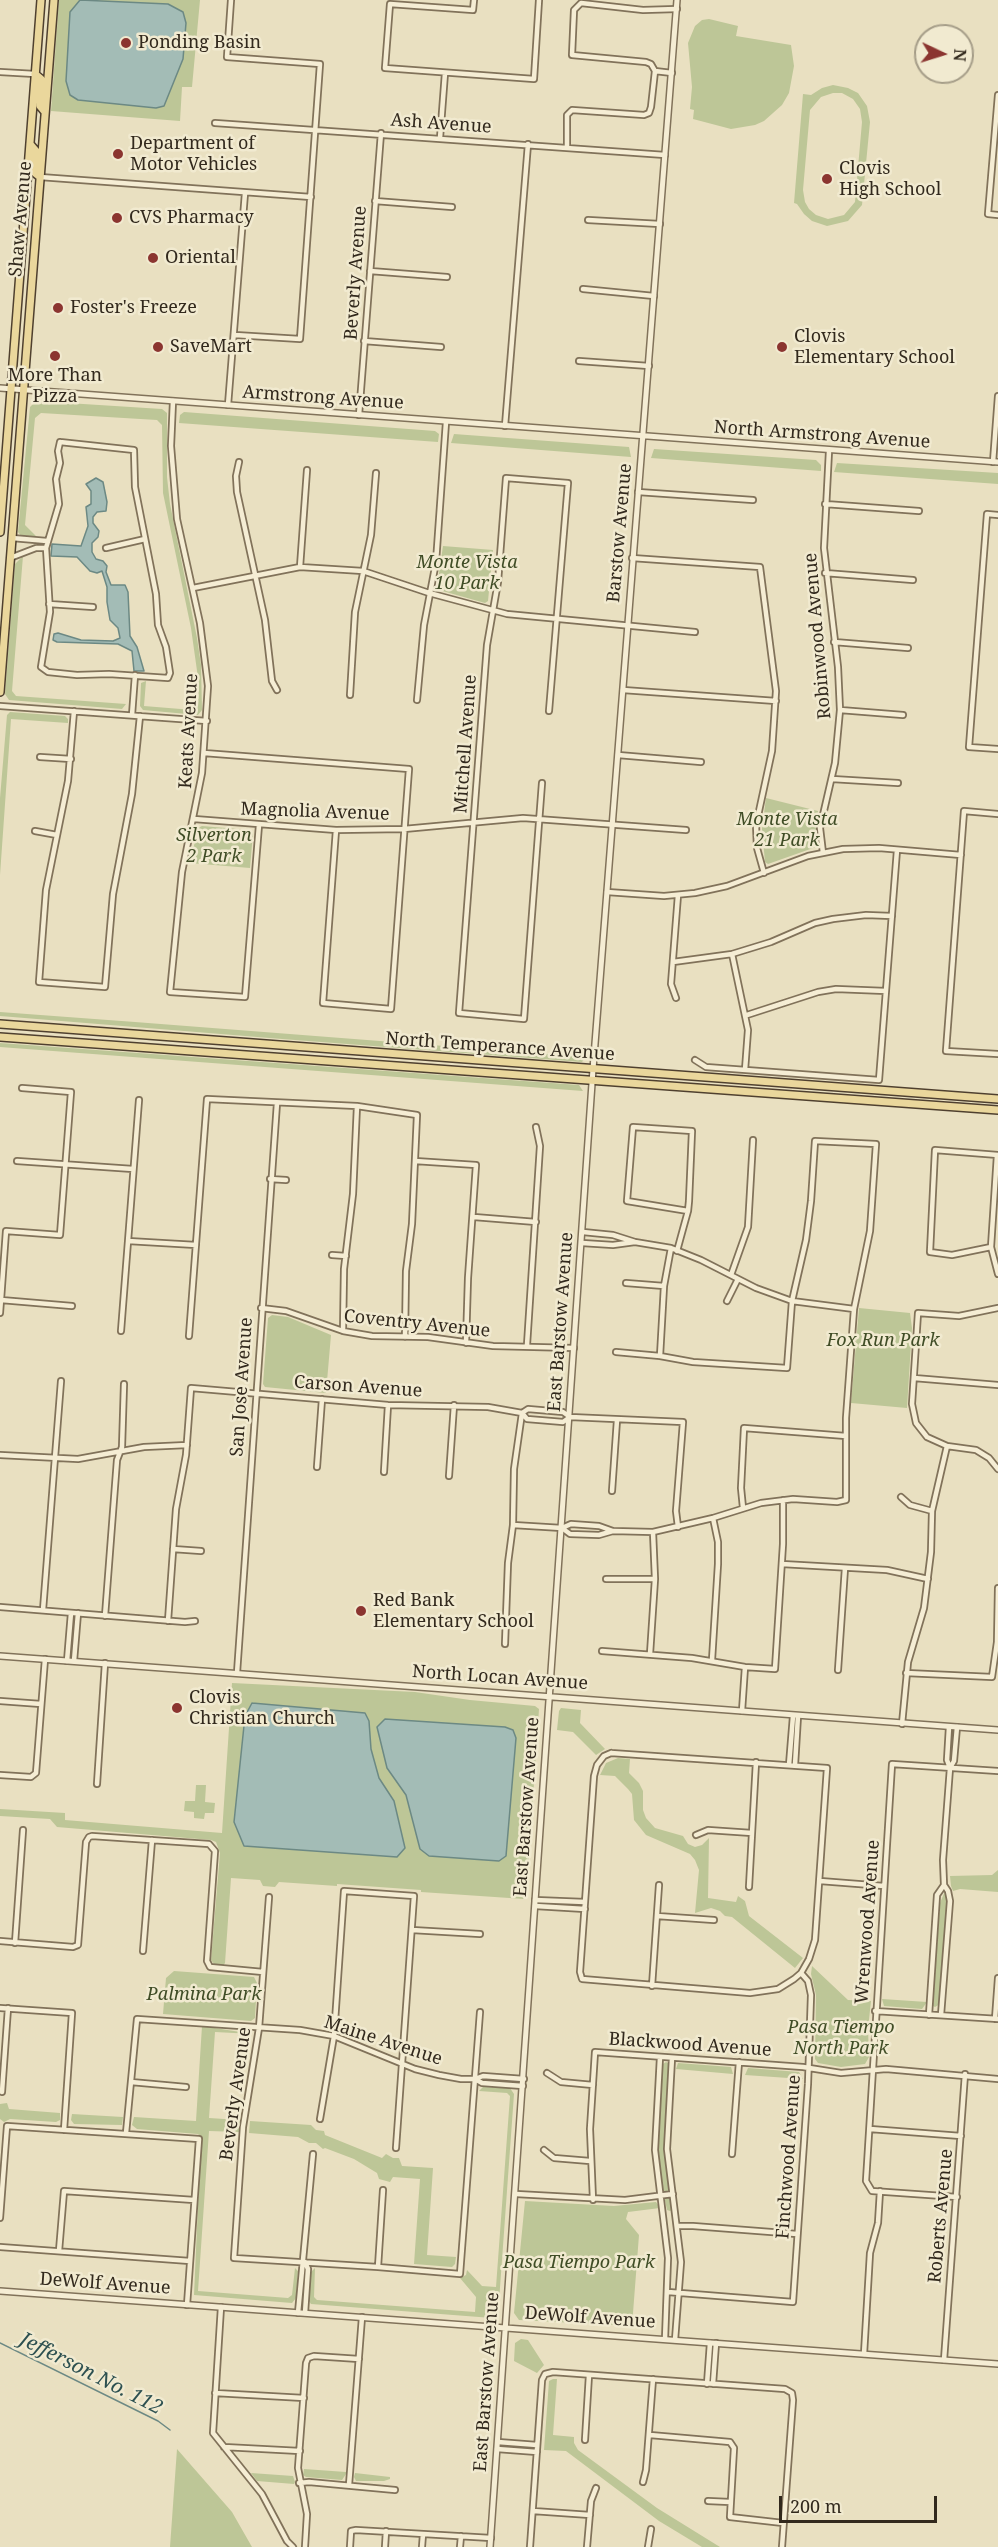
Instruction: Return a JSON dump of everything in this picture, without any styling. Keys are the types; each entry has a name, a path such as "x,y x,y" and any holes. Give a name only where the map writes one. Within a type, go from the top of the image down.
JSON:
{"main road":[{"name":"Shaw Avenue","path":"0,532 41,0"},
{"name":"Shaw Avenue","path":"0,692 54,0"},
{"path":"35,74 41,79 40,106 45,112"},
{"path":"30,144 36,151 35,173 40,177"},
{"name":"North Temperance Avenue","path":"0,1024 998,1100"},
{"name":"North Temperance Avenue","path":"0,1037 998,1110"}],"street":[{"path":"231,0 227,57 320,64 300,339 235,335"},
{"path":"474,0 473,10 390,4 385,68 534,79 539,0"},
{"name":"Barstow Avenue","path":"593,1069 677,0"},
{"path":"567,147 567,115 572,110 644,115 649,113 655,71 651,64 646,62 572,55 574,10 581,3 644,10 676,9"},
{"path":"655,71 672,73"},
{"path":"0,72 35,74"},
{"path":"440,138 445,73"},
{"path":"998,95 996,148 988,214 998,214"},
{"name":"Ash Avenue","path":"215,123 315,128 665,154"},
{"name":"Beverly Avenue","path":"359,416 381,133"},
{"path":"505,426 528,144"},
{"path":"40,177 311,198"},
{"path":"228,405 245,193"},
{"path":"375,201 452,207"},
{"path":"588,220 660,224"},
{"path":"370,271 447,277"},
{"path":"583,290 654,296"},
{"path":"364,341 441,347"},
{"path":"579,361 649,366"},
{"name":"Armstrong Avenue","path":"0,388 643,438"},
{"path":"996,462 998,396"},
{"name":"Keats Avenue","path":"173,401 172,479 177,519 206,657 207,721 194,819 177,904 170,992 245,997 259,825"},
{"path":"417,700 424,625 436,562 446,422"},
{"name":"North Armstrong Avenue","path":"643,438 996,462"},
{"path":"60,442 134,450 135,487 145,539 156,594 158,625 166,647 170,673 168,678 135,675 77,675 43,670 42,662 49,627 50,579 46,548 59,504 56,479 60,463 58,451 60,442"},
{"name":"Robinwood Avenue","path":"823,853 820,828 832,778 840,710 825,573 825,504 829,451"},
{"path":"239,462 236,476 237,492 265,620 272,681 277,690"},
{"path":"300,567 307,470"},
{"path":"350,695 355,612 371,535 376,473"},
{"name":"Mitchell Avenue","path":"540,819 524,1019 459,1013 488,636 498,582 506,478 568,483 558,619"},
{"path":"638,492 753,500"},
{"path":"825,504 918,511"},
{"path":"998,515 987,514 969,747 998,749"},
{"path":"12,538 47,541"},
{"path":"105,548 145,539"},
{"path":"10,558 36,548 46,548"},
{"path":"632,558 760,567 776,701 772,751 756,825 757,848 764,873"},
{"path":"193,588 300,567 363,571 493,611 695,632"},
{"path":"825,573 913,580"},
{"path":"49,604 93,607"},
{"path":"549,711 552,656 558,619"},
{"path":"834,642 908,648"},
{"path":"132,715 135,675"},
{"path":"623,690 776,701"},
{"path":"0,706 207,721"},
{"path":"840,710 903,715"},
{"path":"74,711 71,759 46,890 39,982 105,987 113,894 132,794 140,716"},
{"path":"204,753 409,769 391,1009 323,1003 336,830"},
{"path":"618,755 701,762"},
{"path":"40,758 71,759"},
{"path":"832,778 898,783"},
{"path":"540,819 542,783"},
{"path":"998,814 964,811 946,1050 998,1054"},
{"name":"Magnolia Avenue","path":"194,819 336,830 404,829 474,822 540,819 686,830"},
{"path":"35,831 57,835"},
{"path":"607,892 678,896 728,886 791,861 823,853 864,848 961,855"},
{"path":"695,1060 706,1067 879,1080 897,850"},
{"path":"676,998 671,984 678,896"},
{"path":"672,962 732,954 833,918 866,915 892,916"},
{"path":"732,954 747,1015 745,1070"},
{"path":"747,1015 836,988 886,991"},
{"name":"East Barstow Avenue","path":"490,2547 593,1069"},
{"path":"0,1313 6,1231 60,1235 71,1092 22,1088"},
{"path":"189,1336 207,1099 357,1106 417,1115 412,1224 405,1281 405,1337"},
{"path":"121,1331 139,1100"},
{"name":"San Jose Avenue","path":"237,1672 277,1103"},
{"path":"343,1331 357,1106"},
{"path":"527,1345 540,1146 536,1127"},
{"path":"677,1251 688,1211 692,1131 633,1127 627,1201 688,1211"},
{"path":"731,1275 748,1227 753,1140"},
{"path":"562,1528 570,1534 599,1535 613,1531 654,1532 713,1518 743,1508 783,1500 846,1500 846,1436 854,1309 870,1232 876,1144 815,1141 806,1240 792,1301 787,1368 693,1362 616,1352"},
{"path":"991,1247 952,1255 930,1251 935,1150 997,1155 995,1215 991,1247 998,1274"},
{"path":"17,1161 134,1169"},
{"path":"415,1161 476,1165 466,1343"},
{"path":"270,1179 286,1180"},
{"path":"474,1217 536,1222"},
{"path":"583,1232 613,1235 634,1242 671,1248 792,1301 854,1309"},
{"path":"128,1241 196,1245"},
{"path":"582,1244 613,1245 634,1242"},
{"path":"660,1356 664,1286 671,1248"},
{"path":"332,1255 346,1256"},
{"path":"727,1301 738,1279"},
{"path":"626,1283 664,1286"},
{"path":"1,1300 72,1306"},
{"name":"Coventry Avenue","path":"261,1308 286,1311 343,1331 372,1336 428,1337 466,1343 574,1348"},
{"path":"997,1464 976,1450 947,1446 927,1437 916,1424 912,1404 918,1313 959,1316 998,1308"},
{"path":"914,1378 998,1385"},
{"path":"43,1610 61,1381"},
{"path":"105,1616 117,1460 122,1447 124,1384"},
{"name":"Carson Avenue","path":"187,1445 191,1388 388,1405 488,1407 522,1413 527,1419 563,1422 570,1417"},
{"path":"317,1467 322,1399"},
{"path":"384,1472 388,1405"},
{"path":"449,1476 454,1405"},
{"name":"Carson Avenue","path":"522,1413 528,1409 563,1412 570,1417 683,1422 676,1511 678,1527"},
{"path":"505,1644 508,1563 513,1525 514,1469 522,1413"},
{"path":"612,1491 617,1420"},
{"path":"743,1508 741,1488 744,1428 846,1436"},
{"path":"0,1455 78,1459 119,1454 155,1446 187,1445 179,1488 168,1621"},
{"path":"902,1724 906,1673 924,1608 933,1510 947,1446"},
{"path":"901,1497 910,1505 933,1510"},
{"path":"602,1651 712,1660 746,1667 775,1669 782,1564 783,1500"},
{"path":"712,1660 718,1564 718,1542 713,1518"},
{"path":"513,1525 562,1528 571,1524 599,1526 613,1531"},
{"path":"650,1654 655,1579 654,1532"},
{"path":"173,1549 201,1551"},
{"path":"782,1564 896,1572 928,1579"},
{"path":"838,1670 845,1568"},
{"path":"606,1579 655,1579"},
{"path":"906,1673 992,1677 997,1642 998,1588"},
{"path":"0,1607 168,1621 195,1621"},
{"path":"71,1613 71,1661"},
{"path":"71,1661 78,1613"},
{"name":"North Locan Avenue","path":"0,1656 998,1730"},
{"path":"0,1775 34,1776 45,1659"},
{"path":"97,1784 105,1664"},
{"path":"742,1711 746,1667"},
{"path":"0,1701 41,1704"},
{"path":"792,1765 796,1716"},
{"path":"941,2015 950,1901 944,1885 943,1860 950,1768 947,1760 949,1727"},
{"path":"950,1768 954,1761 957,1727"},
{"path":"620,1753 792,1765 827,1768 815,1940 809,1959 801,1973 778,1989 764,1992 652,1986 582,1979 580,1972 594,1776 597,1765 604,1756 620,1753"},
{"path":"748,1887 756,1762"},
{"name":"Wrenwood Avenue","path":"880,2191 869,2188 866,2181 892,1764 950,1768"},
{"path":"950,1768 998,1771"},
{"path":"15,1942 23,1830"},
{"path":"696,1835 708,1830 752,1833"},
{"path":"0,1941 73,1947 78,1945 89,1837 209,1844 214,1847 207,1961 210,1967 263,1972"},
{"path":"143,1952 152,1840"},
{"path":"820,1881 884,1886"},
{"path":"652,1986 659,1885"},
{"path":"929,2015 937,1895 944,1885"},
{"path":"320,2119 334,2036 344,1891 414,1896 396,2148"},
{"name":"Beverly Avenue","path":"269,1897 260,2028 243,2127 234,2258 305,2262"},
{"path":"535,1903 585,1905"},
{"path":"657,1916 714,1920"},
{"path":"412,1930 480,1934"},
{"name":"Finchwood Avenue","path":"678,2292 793,2301 809,2068 811,1990 808,1981 801,1973"},
{"path":"875,2011 997,2019 998,1978"},
{"path":"0,2008 72,2013 64,2130"},
{"path":"2,2092 8,2008"},
{"path":"305,2262 460,2274 480,2013"},
{"name":"Maine Avenue","path":"131,2082 138,2019 300,2030 334,2036 402,2064 440,2075 476,2079 482,2083 523,2086"},
{"name":"Blackwood Avenue","path":"593,2085 595,2052 739,2062 841,2073 874,2069 965,2074 998,2079"},
{"path":"660,2057 655,2150 667,2235 668,2292 665,2339"},
{"path":"672,2058 667,2149 681,2262 675,2340"},
{"path":"732,2154 739,2062"},
{"path":"547,2073 561,2082 593,2085 590,2161 593,2200"},
{"name":"Roberts Avenue","path":"944,2360 965,2074"},
{"name":"Maine Avenue","path":"476,2079 483,2076 524,2079"},
{"path":"126,2133 131,2082 186,2087"},
{"path":"0,2218 7,2126 199,2139 187,2305"},
{"path":"870,2129 961,2136"},
{"path":"544,2150 554,2158 590,2161"},
{"path":"302,2313 302,2269 305,2262 313,2154"},
{"path":"378,2267 383,2190"},
{"path":"60,2251 64,2191 194,2200"},
{"path":"864,2354 870,2253 878,2223 880,2191 957,2197"},
{"path":"516,2194 625,2200 673,2194"},
{"path":"678,2226 797,2234"},
{"path":"0,2247 190,2261"},
{"name":"DeWolf Avenue","path":"0,2291 998,2364"},
{"path":"668,2292 678,2292"},
{"path":"221,2307 213,2433 262,2494 287,2541 293,2547"},
{"path":"349,2485 362,2317"},
{"path":"707,2384 713,2343"},
{"path":"713,2343 713,2384"},
{"path":"305,2547 307,2514 299,2483 308,2358 314,2356 359,2359"},
{"path":"530,2547 542,2380 545,2374 553,2372 785,2389 792,2393 794,2400 782,2547"},
{"path":"585,2440 589,2374"},
{"path":"643,2482 650,2435 653,2379"},
{"path":"215,2393 304,2398"},
{"path":"650,2435 725,2440 733,2444 730,2517 783,2523"},
{"path":"497,2446 537,2445"},
{"path":"224,2446 300,2451"},
{"path":"497,2446 537,2452"},
{"path":"299,2483 395,2490"},
{"path":"587,2547 591,2501 596,2488"},
{"path":"708,2500 730,2502"},
{"path":"533,2511 590,2515"},
{"path":"648,2547 651,2529"},
{"path":"350,2547 351,2531 491,2538"},
{"path":"385,2547 386,2532"},
{"path":"422,2547 423,2534"},
{"path":"460,2547 461,2536"}],"green space":[{"name":"Ponding Basin","path":"59,0 200,0 192,87 182,87 180,121 51,111"},
{"path":"709,19 738,26 736,36 791,45 794,66 789,93 782,105 764,121 731,129 693,119 694,110 690,109 692,87 688,43 695,26 702,20"},
{"path":"833,85 858,93 867,106 870,122 862,205 848,221 827,226 812,221 794,203 803,94 811,95 822,88","holes":["842,93 853,99 860,109 862,122 855,202 844,215 828,219 816,215 809,209 803,190 810,110 821,97"]},
{"path":"36,401 162,409 167,413 167,477 170,504 201,665 202,710 198,715 143,710 140,706 141,683 146,681 144,706 193,710 198,705 199,685 191,628 163,493 162,425 157,420 41,413 35,418 25,525 36,536 21,536 18,532 30,407"},
{"path":"184,412 435,431 439,434 438,442 179,423 180,415"},
{"path":"454,434 629,447 631,457 451,443"},
{"path":"654,449 816,460 821,465 821,471 651,458"},
{"path":"837,463 998,473 998,484 834,472"},
{"name":"Monte Vista 10 Park","path":"443,546 493,550 488,601 485,603 439,590 437,587"},
{"path":"23,556 12,691 16,696 126,704 122,709 9,700 5,694 15,564"},
{"path":"10,712 65,716 68,723 11,719 0,875 0,798 7,715"},
{"name":"Monte Vista 21 Park","path":"766,798 818,811 816,847 768,864 765,862 762,829"},
{"name":"Silverton 2 Park","path":"202,826 250,830 253,833 250,868 190,863 198,828"},
{"path":"0,1012 586,1057 582,1062 282,1039 0,1016"},
{"path":"0,1043 579,1085 583,1091 0,1047"},
{"name":"Fox Run Park","path":"859,1308 910,1313 912,1328 907,1408 851,1403"},
{"path":"272,1315 288,1317 331,1335 326,1393 265,1387 263,1384 268,1318"},
{"path":"232,1683 415,1692 535,1706 539,1709 527,1887 525,1887 524,1899 337,1884 337,1886 279,1882 275,1887 263,1886 260,1880 231,1878 225,1963 223,1966 215,1965 211,1960 220,1853 216,1842 57,1827 50,1819 0,1816 0,1809 65,1813 65,1820 222,1833"},
{"path":"561,1708 581,1710 580,1723 605,1749 596,1755 573,1732 557,1730"},
{"name":"Pasa Tiempo North Park","path":"618,1758 630,1759 629,1773 643,1791 643,1810 646,1818 655,1828 683,1836 688,1844 695,1847 702,1845 709,1838 708,1898 736,1902 738,1896 745,1901 749,1916 803,1958 795,1968 732,1917 725,1916 720,1911 711,1908 695,1913 699,1870 695,1860 690,1854 646,1835 634,1820 632,1794 615,1776 600,1775 606,1763"},
{"path":"196,1785 206,1785 205,1802 215,1803 214,1813 205,1813 204,1819 194,1818 194,1812 184,1811 185,1801 195,1801"},
{"path":"998,1870 998,1892 960,1889 953,1891 950,1876 992,1875"},
{"name":"Pasa Tiempo North Park","path":"945,1891 947,1903 940,2004 935,2007 933,2006 940,1903"},
{"name":"Pasa Tiempo North Park","path":"812,1966 848,2000 871,2001 868,2029 869,2057 865,2064 841,2067 818,2063 815,2059 816,1995 811,1974"},
{"name":"Palmina Park","path":"174,1971 254,1977 257,1983 255,2018 251,2021 163,2014 166,1978"},
{"name":"Pasa Tiempo North Park","path":"882,1999 927,2002 922,2009 884,2006"},
{"name":"Palmina Park","path":"202,2026 253,2034 215,2032 209,2118 240,2120 240,2124 239,2132 209,2131 198,2291 288,2298 292,2295 295,2268 298,2271 296,2298 292,2303 194,2295 201,2137 198,2134 137,2129 132,2125 134,2117 196,2121"},
{"name":"Pasa Tiempo Park","path":"666,2062 670,2064 665,2162 673,2209 670,2211 667,2210 661,2181 658,2138 663,2064"},
{"path":"678,2063 731,2067 733,2074 676,2069"},
{"path":"748,2068 799,2072 803,2079 745,2075"},
{"path":"483,2087 510,2088 514,2094 498,2315 492,2318 311,2304 309,2301 311,2272 315,2268 314,2297 317,2300 475,2312 476,2297 460,2278 466,2275 467,2270 482,2286 496,2287 510,2096 507,2093 479,2091"},
{"path":"7,2103 9,2109 60,2113 60,2120 56,2122 10,2119 4,2122 0,2119 0,2104"},
{"path":"72,2114 123,2117 122,2125 74,2124 71,2120"},
{"path":"250,2121 311,2125 316,2130 324,2131 325,2135 382,2158 386,2154 399,2158 402,2166 433,2168 427,2255 456,2257 455,2264 452,2267 414,2264 420,2179 393,2177 390,2182 379,2179 377,2173 354,2159 323,2149 316,2143 309,2143 298,2137 249,2133"},
{"name":"Pasa Tiempo Park","path":"525,2201 614,2206 656,2202 660,2208 628,2212 626,2219 639,2235 632,2326 519,2320 514,2313"},
{"path":"521,2339 528,2340 544,2365 537,2373 514,2361 515,2343"},
{"path":"557,2379 553,2435 574,2437 578,2450 657,2508 720,2547 702,2547 659,2521 566,2451 544,2450 549,2381"},
{"path":"177,2449 232,2512 252,2547 170,2547"},
{"path":"304,2469 346,2472 346,2474 342,2480 306,2477 303,2475"},
{"path":"251,2473 293,2476 295,2482 294,2484 257,2481"},
{"path":"355,2473 390,2477 390,2479 356,2481"}],"water":[{"name":"Ponding Basin","path":"80,0 168,4 183,12 186,23 183,59 164,106 156,108 78,100 70,95 66,81 70,12"},
{"path":"96,478 103,482 107,502 106,511 97,512 93,517 93,523 99,531 98,537 92,543 92,552 96,559 103,561 107,566 106,572 111,585 125,585 128,592 130,636 137,647 144,671 134,671 132,651 118,644 53,640 54,634 58,633 81,640 113,641 120,638 118,628 110,620 107,587 102,571 97,573 90,571 77,557 51,556 52,544 81,546 88,526 86,507 91,504 91,491 86,484"},
{"path":"252,1703 365,1713 369,1721 371,1749 379,1778 394,1801 405,1848 397,1857 244,1846 234,1822 245,1716"},
{"path":"385,1719 505,1727 513,1730 516,1738 506,1856 499,1861 429,1856 420,1849 406,1795 387,1768 377,1727"}],"waterway":[{"name":"Jefferson No. 112","path":"0,2343 158,2421 170,2430"}],"place":[{"name":"Ponding Basin","path":"126,43"},
{"name":"Department of Motor Vehicles","path":"118,154"},
{"name":"Clovis High School","path":"827,179"},
{"name":"CVS Pharmacy","path":"117,218"},
{"name":"Oriental","path":"153,258"},
{"name":"Foster's Freeze","path":"58,308"},
{"name":"SaveMart","path":"158,347"},
{"name":"Clovis Elementary School","path":"782,347"},
{"name":"More Than Pizza","path":"55,356"},
{"name":"Red Bank Elementary School","path":"361,1611"},
{"name":"Clovis Christian Church","path":"177,1708"}]}
